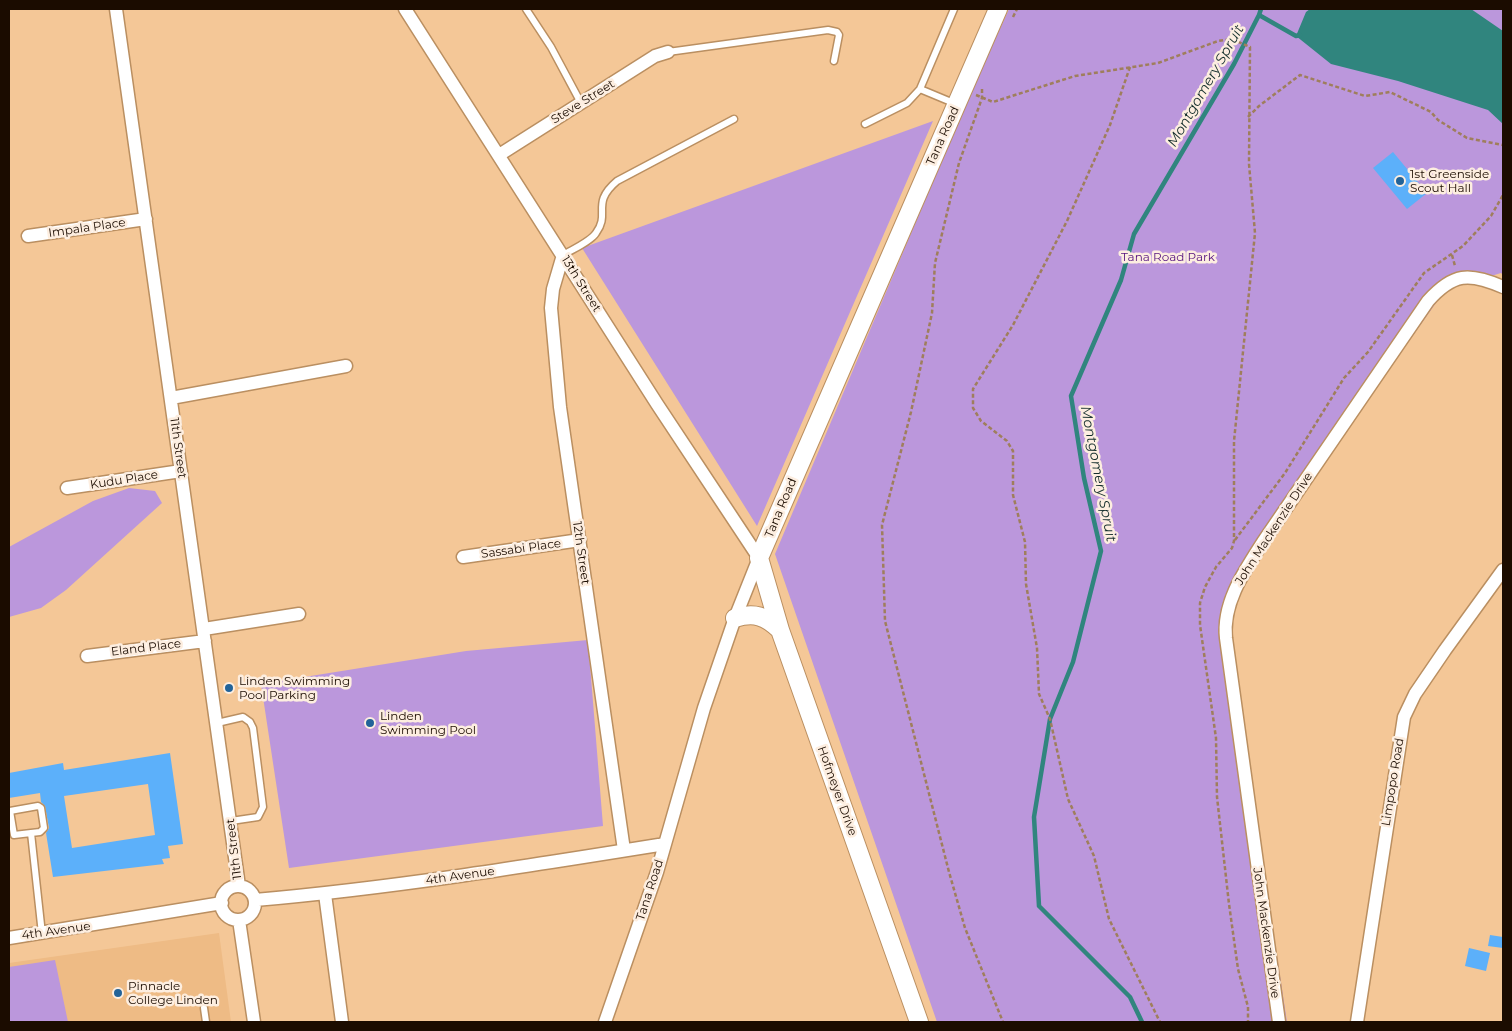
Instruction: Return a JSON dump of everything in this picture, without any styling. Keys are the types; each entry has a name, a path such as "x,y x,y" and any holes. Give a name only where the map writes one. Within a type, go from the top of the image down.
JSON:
{"main road":[{"name":"Tana Road","path":"759,558 998,9"},
{"name":"Hofmeyer Drive","path":"759,558 780,630 919,1022"},
{"path":"735,618 745,615 759,616 772,622 780,630"}],"street":[{"name":"11th Street","path":"116,9 239,886"},
{"name":"13th Street","path":"405,9 657,404 759,558"},
{"name":"Steve Street","path":"499,155 655,56 668,52"},
{"name":"Impala Place","path":"28,236 146,219"},
{"name":"12th Street","path":"563,256 553,289 552,317 560,407 624,850"},
{"name":"John Mackenzie Drive","path":"1278,1022 1226,638 1225,626 1231,601 1240,578 1263,542 1437,290 1459,277 1478,278 1503,287"},
{"path":"171,398 346,366"},
{"name":"Kudu Place","path":"67,488 181,471"},
{"name":"Sassabi Place","path":"463,557 580,540"},
{"name":"Tana Road","path":"605,1022 665,844 704,708 735,618 759,558"},
{"name":"Limpopo Road","path":"1357,1022 1404,717 1415,694 1495,578 1503,570"},
{"name":"Eland Place","path":"87,656 205,635 299,614"},
{"name":"4th Avenue","path":"255,900 324,894 508,869 665,844"},
{"path":"239,886 249,890 255,900 253,911 245,918 239,920 225,913 222,903 228,890 239,886"},
{"path":"324,894 342,1022"},
{"name":"4th Avenue","path":"9,938 222,903"},
{"path":"239,920 254,1022"}],"lane":[{"path":"526,9 550,47 581,103"},
{"path":"866,124 907,103 920,89 954,9"},
{"path":"668,52 828,30 837,32 839,35 834,61"},
{"path":"920,89 960,97"},
{"path":"563,256 595,235 600,225 601,202 606,191 617,181 734,119"},
{"path":"217,723 243,717 250,722 253,728 263,807 258,817 231,821"},
{"path":"38,806 41,808 44,828 40,832 31,834 14,835 10,811 38,806"},
{"path":"31,834 42,934"},
{"path":"204,1008 206,1022"}],"path":[{"path":"1011,22 1017,9"},
{"path":"960,97 982,98 993,102 1075,76 1158,64 1218,41 1232,38 1250,47 1249,164 1255,233 1234,442 1234,541 1232,548 1216,567 1205,586 1200,603 1200,625 1216,738 1217,797 1229,904 1238,969 1248,1008 1248,1022"},
{"path":"1130,67 1110,125 1066,220 1013,325 973,389 973,408 981,420 1007,441 1013,451 1012,495 1025,542 1026,584 1037,648 1039,694 1050,719 1068,799 1094,856 1110,919 1160,1022"},
{"path":"1248,117 1259,106 1300,75 1365,96 1390,92 1431,112 1438,120 1467,138 1503,144"},
{"path":"981,83 982,98 959,163 939,245 935,263 932,313 911,412 882,525 885,621 965,928 1003,1022"},
{"path":"1234,541 1285,473 1344,378 1368,352 1424,273 1463,246 1491,216 1503,195"}],"shaded area":[{"name":"Pinnacle College Linden","path":"219,933 231,1022 9,1022 9,963"}],"green space":[{"name":"Tana Road Park","path":"1009,9 1503,9 1503,275 1501,273 1445,290 1245,574 1227,628 1287,1022 937,1022 775,554 970,94"},
{"path":"933,121 757,526 582,248"},
{"path":"129,488 155,491 162,503 66,590 41,608 9,617 9,547 93,501"},
{"name":"Linden Swimming Pool","path":"588,640 603,826 289,868 261,684 466,651"},
{"path":"55,960 68,1022 9,1022 9,967"}],"water":[{"path":"1310,9 1471,9 1503,31 1503,124 1488,110 1398,81 1331,64 1296,36 1306,12"}],"building":[{"name":"1st Greenside Scout Hall","path":"1393,152 1427,193 1407,209 1373,168"},
{"path":"170,753 183,844 168,846 170,858 162,859 164,864 53,877 46,833 49,828 45,806 41,802 40,793 9,798 9,773 63,763 64,770","holes":["148,784 155,835 72,848 64,796"]},
{"path":"1490,935 1503,937 1503,948 1488,946"},
{"path":"1469,948 1490,953 1486,971 1465,966"}],"waterway":[{"path":"1261,9 1259,15 1296,36 1300,35"},
{"name":"Montgomery Spruit","path":"1142,1022 1130,997 1039,906 1034,817 1050,719 1073,662 1101,551 1084,478 1071,396 1121,280 1134,234 1234,64 1259,15"}],"place":[{"name":"1st Greenside Scout Hall","path":"1400,181"},
{"name":"Linden Swimming Pool Parking","path":"229,688"},
{"name":"Linden Swimming Pool","path":"370,723"},
{"name":"Pinnacle College Linden","path":"118,993"}]}
